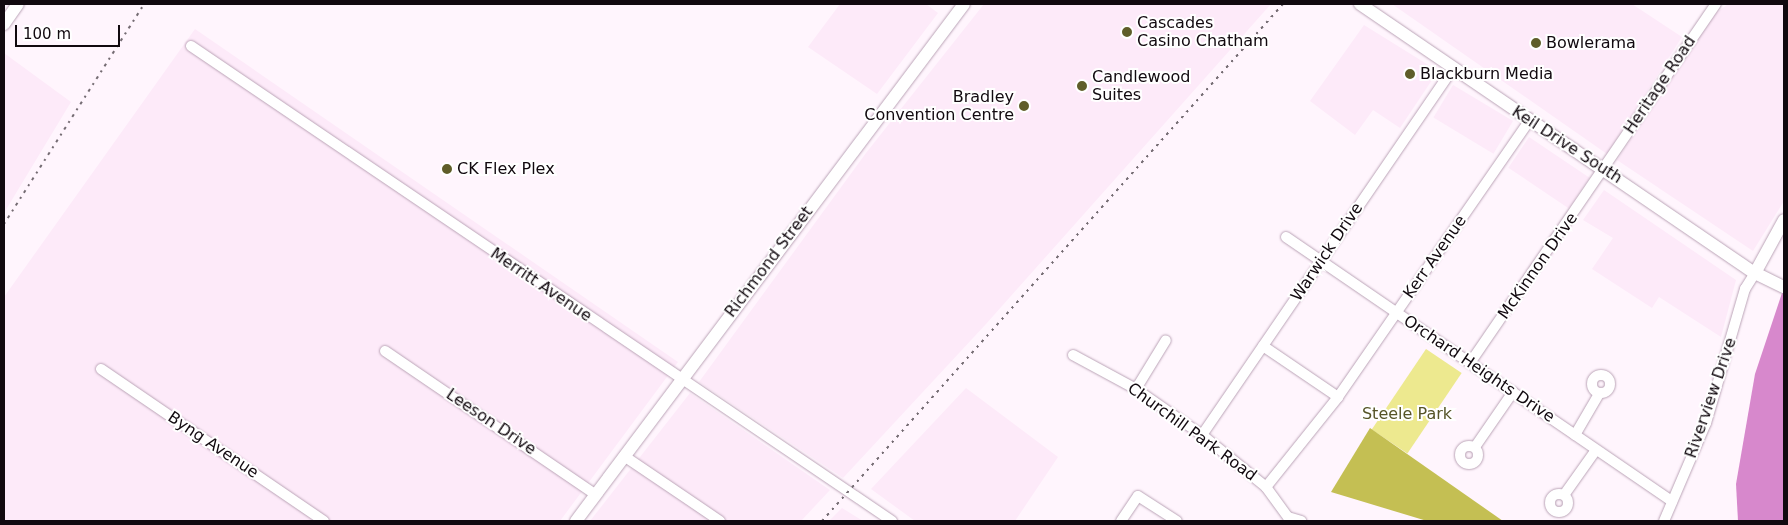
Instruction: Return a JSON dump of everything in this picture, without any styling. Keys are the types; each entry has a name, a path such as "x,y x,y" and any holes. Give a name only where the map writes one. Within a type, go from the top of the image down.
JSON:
{"main road":[{"path":"4,24 18,4"},
{"name":"Richmond Street","path":"576,521 682,377 964,4"},
{"name":"Keil Drive South","path":"1360,4 1529,121 1606,168 1754,273 1780,285"},
{"path":"1754,273 1784,220"}],"street":[{"name":"Heritage Road","path":"1606,168 1649,97 1716,4"},
{"name":"Merritt Avenue","path":"191,46 603,328 682,377 892,521"},
{"name":"Warwick Drive","path":"1202,435 1453,69"},
{"name":"Kerr Avenue","path":"1266,487 1338,398 1529,121"},
{"name":"McKinnon Drive","path":"1470,363 1606,168"},
{"name":"Orchard Heights Drive","path":"1286,237 1672,500"},
{"name":"Riverview Drive","path":"1664,521 1706,423 1745,289 1754,273"},
{"path":"1136,389 1166,340"},
{"path":"1263,346 1338,398"},
{"name":"Leeson Drive","path":"385,351 596,494"},
{"name":"Churchill Park Road","path":"1073,355 1136,389 1202,435 1266,487 1287,519 1300,521"},
{"name":"Byng Avenue","path":"101,369 324,521"},
{"path":"1475,447 1513,392"},
{"path":"1575,435 1599,394"},
{"path":"1564,495 1596,450"},
{"path":"624,456 720,521"},
{"path":"1120,521 1138,496 1177,521"}],"shaded area":[{"path":"840,4 926,4 938,13 877,94 808,47"},
{"path":"984,4 1271,4 986,324 843,478 699,382 866,153"},
{"path":"1392,4 1632,4 1682,37 1607,154"},
{"path":"1728,4 1784,4 1784,201 1753,251 1617,160 1711,17"},
{"path":"1364,25 1438,71 1400,128 1373,110 1355,135 1310,101"},
{"path":"195,29 678,362 560,521 4,521 4,297"},
{"path":"4,53 71,102 4,213"},
{"path":"1453,85 1513,121 1493,154 1433,118"},
{"path":"1529,137 1590,178 1569,208 1508,168"},
{"path":"1604,190 1736,280 1721,337 1659,297 1652,308 1592,269 1613,238 1583,220"},
{"path":"1784,287 1784,521 1738,521 1736,484 1755,374"},
{"path":"966,388 1058,457 1015,521 915,521 871,489"},
{"path":"690,393 830,490 801,521 590,521"},
{"path":"1370,428 1503,521 1427,521 1331,492"},
{"path":"842,508 863,521 829,521"}],"green space":[{"name":"Steele Park","path":"1426,349 1462,373 1407,453 1372,429"}],"railway":[{"path":"4,224 144,4"},
{"path":"822,521 1283,4"}],"place":[{"name":"Cascades Casino Chatham","path":"1127,32"},
{"name":"Bowlerama","path":"1536,43"},
{"name":"Blackburn Media","path":"1410,74"},
{"name":"Candlewood Suites","path":"1082,86"},
{"name":"Bradley Convention Centre","path":"1024,106"},
{"name":"CK Flex Plex","path":"447,169"}]}
